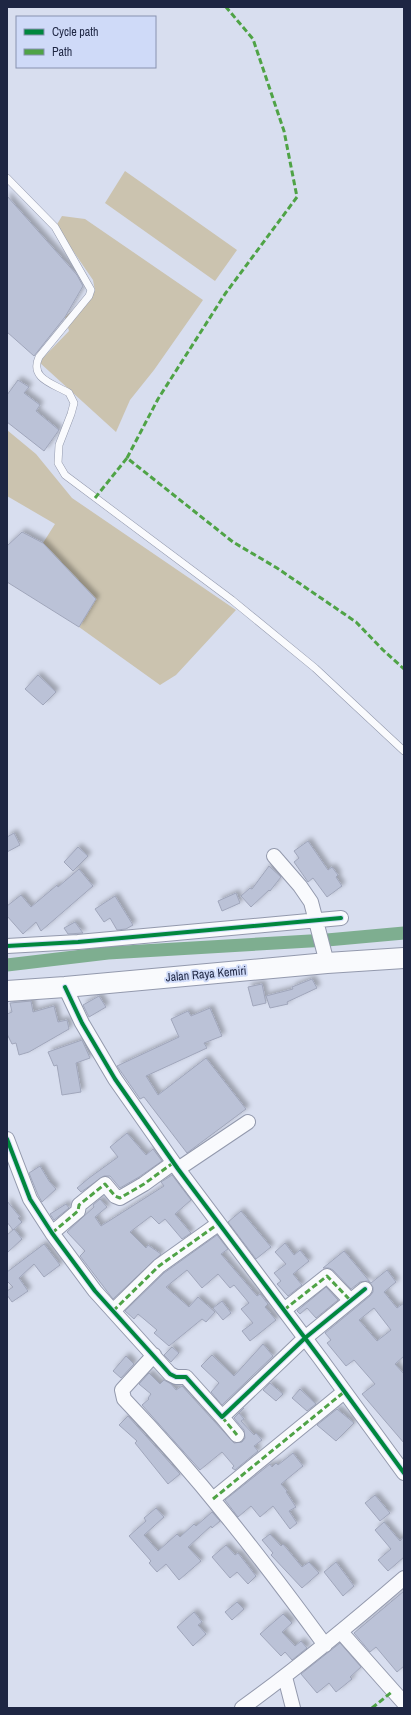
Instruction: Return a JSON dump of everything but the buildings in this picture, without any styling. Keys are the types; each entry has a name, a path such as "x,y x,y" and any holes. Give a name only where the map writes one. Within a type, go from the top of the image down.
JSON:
{"main road":[{"name":"Jalan Raya Kemiri","path":"7,991 65,987 326,960 404,958"}],"street":[{"path":"274,856 308,896 317,921 326,960"},
{"path":"7,946 78,942 341,918"},
{"path":"65,987 82,1023 101,1056 176,1166 404,1473"},
{"path":"52,1233 78,1211 78,1205 105,1184 115,1196 120,1198 248,1122"},
{"path":"7,1139 30,1200 94,1291 173,1377 186,1377 237,1435"},
{"path":"113,1311 159,1266 218,1224"},
{"path":"284,1310 327,1276 350,1300"},
{"path":"222,1417 305,1338 364,1288"},
{"path":"154,1355 122,1390 122,1396 164,1440 213,1499 270,1571 325,1645"},
{"path":"213,1499 344,1392"},
{"path":"242,1708 285,1677 325,1645 404,1578"},
{"path":"341,1632 404,1703"},
{"path":"285,1677 293,1708"}],"lane":[{"path":"7,178 55,227 91,290 89,296 39,357 36,364 36,371 41,378 70,393 74,404 59,445 58,463 65,476 232,600 315,668 404,751"}],"shaded area":[{"path":"125,171 237,250 215,281 105,203"},
{"path":"62,216 85,219 203,300 154,370 130,400 116,432 39,362 69,331 65,317 95,291 93,280 56,226"},
{"path":"7,430 36,454 72,498 236,610 176,675 160,685 79,627 96,599 43,543 55,524 7,496"}],"waterway":[{"path":"7,965 108,953 327,940 404,933"}],"marked path":[{"path":"127,458 158,399 225,294 297,197 284,131 253,39 226,7"},
{"path":"95,498 127,458 233,542 277,568 356,622 404,669"},
{"path":"52,1233 78,1211 79,1205 105,1184 115,1196 120,1198 144,1184 173,1163"},
{"path":"113,1311 159,1266 218,1224"},
{"path":"284,1310 327,1276 350,1300"},
{"path":"213,1499 344,1392"},
{"path":"222,1417 237,1435"},
{"path":"372,1708 393,1691"}],"cycle path":[{"path":"7,946 78,942 341,918"},
{"path":"65,987 82,1023 115,1079 178,1169 404,1473"},
{"path":"7,1139 30,1199 52,1233 95,1291 170,1374 176,1377 186,1377 222,1417 305,1338 365,1289"}]}
